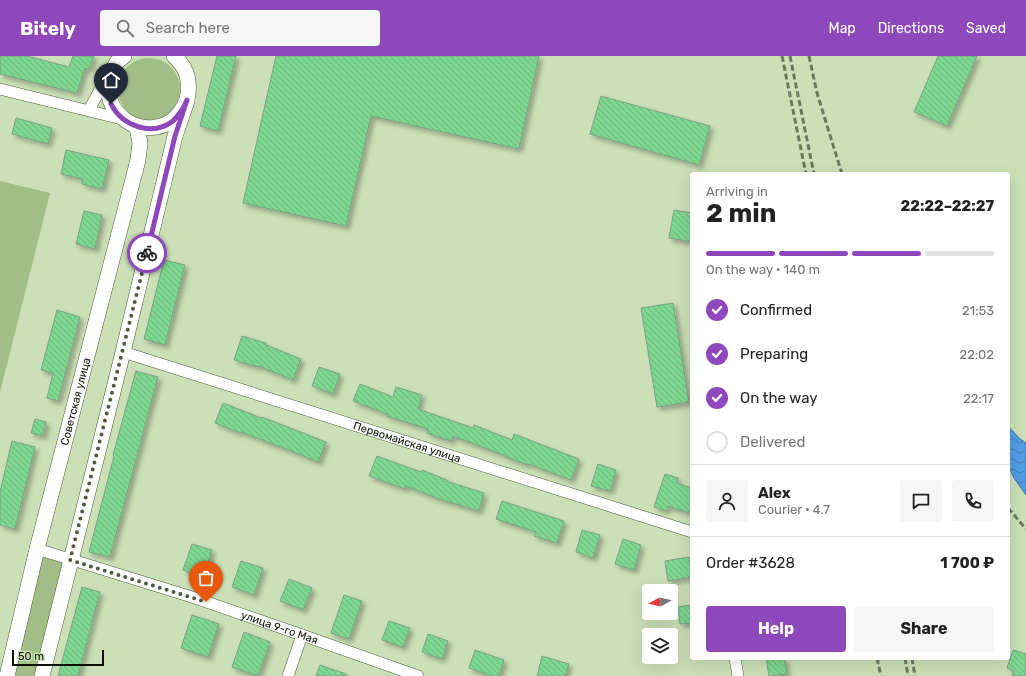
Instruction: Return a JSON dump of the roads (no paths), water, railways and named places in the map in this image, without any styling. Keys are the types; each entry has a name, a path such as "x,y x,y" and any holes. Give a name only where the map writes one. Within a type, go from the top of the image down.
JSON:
{"main road":[{"path":"42,676 175,136 187,100 189,86 188,78 185,69 174,56"},
{"path":"118,62 108,85 109,96 114,110 122,119 137,127 152,128 163,126 172,121 183,110 187,100"},
{"name":"Советская улица","path":"7,676 37,550 138,160 140,143 137,127"}],"street":[{"path":"89,110 103,84 118,62"},
{"path":"0,89 122,119"},
{"name":"Первомайская улица","path":"123,352 690,531"},
{"name":"улица 9-го Мая","path":"37,550 192,597 302,634 418,676"},
{"path":"288,676 302,634"},
{"path":"734,660 738,676"}],"water":[{"path":"1010,428 1026,443 1026,495 1010,469"}],"railway":[{"path":"782,56 806,172"},
{"path":"790,56 814,172"},
{"path":"809,56 817,93 841,172"},
{"path":"1010,510 1026,529"},
{"path":"877,660 881,676"},
{"path":"905,660 908,676"},
{"path":"912,660 915,676"}]}
